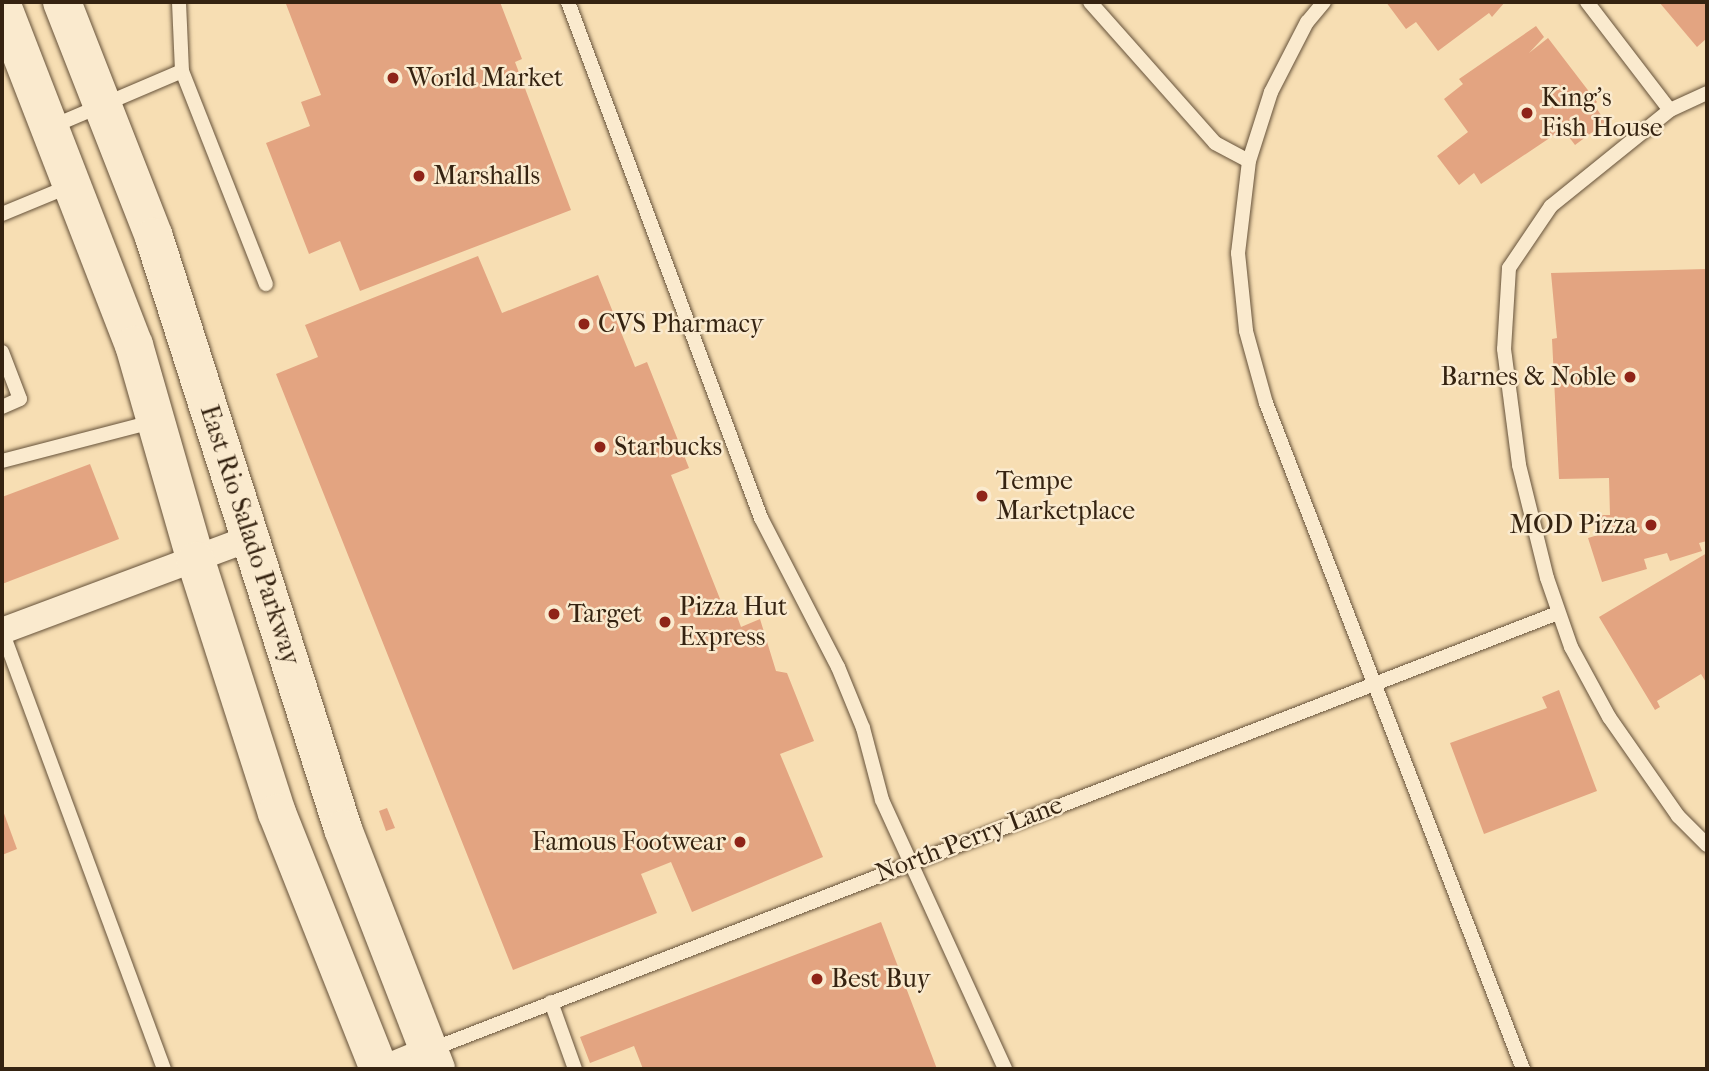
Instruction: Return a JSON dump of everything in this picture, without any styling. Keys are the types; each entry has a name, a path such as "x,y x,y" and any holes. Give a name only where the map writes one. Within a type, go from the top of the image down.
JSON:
{"main road":[{"name":"East Rio Salado Parkway","path":"62,2 154,237 342,830 432,1060"},
{"name":"East Rio Salado Parkway","path":"2,5 134,345 196,561 277,813 380,1069"}],"street":[{"path":"2,631 196,561 251,538"},
{"name":"North Perry Lane","path":"380,1069 432,1060"}],"lane":[{"path":"179,2 181,71 265,284"},
{"path":"568,2 761,518 838,667 863,728 882,800 1005,1069"},
{"path":"1090,2 1214,143 1249,161"},
{"path":"1324,2 1307,22 1271,92 1249,161 1238,253 1246,331 1266,403 1523,1069"},
{"path":"1587,2 1670,110"},
{"path":"51,127 181,71"},
{"path":"1707,93 1670,110 1551,206 1509,268 1504,349 1513,426 1536,538 1558,613 1609,717 1678,816 1707,845"},
{"path":"2,214 73,185"},
{"path":"2,352 20,399 2,407"},
{"path":"2,461 156,421"},
{"name":"North Perry Lane","path":"432,1060 551,1002 1558,613"},
{"path":"2,631 164,1069"},
{"path":"551,1002 575,1069"}],"building":[{"name":"Marshalls","path":"500,2 522,59 515,62 571,210 360,291 340,241 309,254 266,143 310,126 301,102 321,95 286,4"},
{"path":"1386,2 1505,2 1492,17 1489,13 1438,51 1416,22 1406,29"},
{"path":"1659,2 1707,2 1707,38 1697,47"},
{"name":"King's Fish House","path":"1536,26 1544,37 1529,53 1548,38 1597,102 1594,105 1606,122 1575,145 1563,129 1481,184 1474,173 1459,185 1437,156 1468,132 1444,99 1463,84 1459,79"},
{"name":"Target","path":"478,256 502,313 598,275 635,367 647,362 689,468 671,475 724,609 733,605 741,627 760,619 776,671 787,673 814,741 780,754 823,857 692,912 671,862 641,874 657,913 513,970 276,374 318,357 305,325"},
{"name":"Barnes & Noble","path":"1707,269 1707,541 1699,543 1702,551 1670,561 1667,553 1644,559 1647,569 1602,582 1588,538 1598,535 1591,515 1610,515 1609,478 1559,479 1552,339 1557,338 1551,273"},
{"path":"90,464 119,539 2,584 2,497"},
{"path":"1707,553 1707,684 1701,674 1657,701 1660,707 1655,710 1599,617"},
{"path":"1559,690 1597,791 1484,834 1450,743 1547,708 1542,697"},
{"path":"2,808 17,849 2,855"},
{"path":"387,808 395,828 386,831 379,811"},
{"name":"Best Buy","path":"881,922 937,1069 643,1069 634,1046 590,1063 580,1037"}],"place":[{"name":"World Market","path":"393,78"},
{"name":"King's Fish House","path":"1527,113"},
{"name":"Marshalls","path":"419,176"},
{"name":"CVS Pharmacy","path":"584,324"},
{"name":"Barnes & Noble","path":"1630,377"},
{"name":"Starbucks","path":"600,447"},
{"name":"Tempe Marketplace","path":"982,496"},
{"name":"MOD Pizza","path":"1651,525"},
{"name":"Target","path":"554,614"},
{"name":"Pizza Hut Express","path":"665,622"},
{"name":"Famous Footwear","path":"740,842"},
{"name":"Best Buy","path":"817,979"}]}
